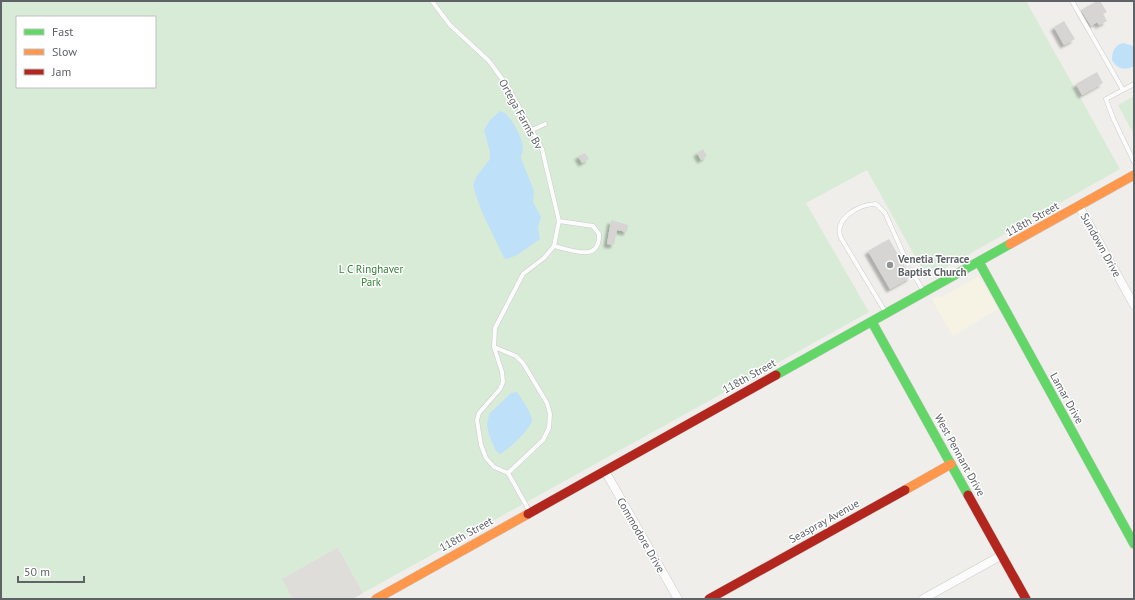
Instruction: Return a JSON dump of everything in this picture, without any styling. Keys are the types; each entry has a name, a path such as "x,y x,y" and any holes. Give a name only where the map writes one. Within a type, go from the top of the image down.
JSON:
{"street":[{"name":"118th Street","path":"376,599 1134,175"},
{"name":"Sundown Drive","path":"1079,206 1134,305"},
{"name":"Lamar Drive","path":"979,262 1134,544"},
{"name":"West Pennant Drive","path":"872,322 1026,599"},
{"name":"Seaspray Avenue","path":"709,599 951,464"},
{"name":"Commodore Drive","path":"605,471 678,599"},
{"path":"922,599 1002,555"}],"lane":[{"name":"Ortega Farms Bv","path":"432,1 450,25 485,56 494,67 542,149 559,221 554,246"},
{"path":"1072,1 1123,90"},
{"path":"1134,84 1106,100 1134,162"},
{"path":"532,130 544,124"},
{"path":"886,314 841,238 839,231 841,224 848,215 858,209 876,204 885,213 908,264"},
{"path":"530,512 508,473 498,470 489,463 481,445 477,425 479,413 500,389 503,382 502,372 494,347 495,328 520,279 548,254 554,246 585,253 593,251 598,246 600,234 593,226 559,221"},
{"path":"912,270 924,292"},
{"path":"494,347 519,359 547,403 550,414 549,428 543,440 508,473"}],"shaded area":[{"path":"979,276 998,309 953,336 931,298 942,297"},
{"path":"338,547 363,593 353,599 293,599 281,579"}],"green space":[{"name":"L C Ringhaver Park","path":"1,1 1026,1 1120,169 927,278 867,170 806,203 869,312 363,593 338,547 282,579 293,599 1,599"},
{"path":"1134,96 1134,135 1118,105"}],"water":[{"path":"1123,43 1134,46 1134,66 1124,69 1116,65 1112,60 1114,49"},
{"path":"500,111 508,116 512,121 521,139 523,148 521,158 534,191 533,202 541,217 538,227 540,239 517,255 507,259 504,258 481,210 473,186 476,177 490,159 490,152 484,130 490,120"},
{"path":"517,392 528,410 532,420 531,424 513,444 500,454 496,451 489,435 487,425 489,414 511,393"}],"building":[{"path":"1097,1 1100,1 1107,12 1103,14 1107,21 1099,25 1097,22 1091,26 1081,10"},
{"path":"1064,21 1075,39 1064,45 1054,27"},
{"path":"1097,72 1103,83 1082,95 1076,84"},
{"path":"703,149 707,156 701,160 697,153"},
{"path":"585,153 589,159 582,163 578,156"},
{"path":"611,220 628,225 627,232 617,230 614,245 607,244"},
{"name":"Venetia Terrace Baptist Church","path":"889,239 911,277 890,289 868,251"}],"traffic: fast":[{"path":"776,375 1010,244"},
{"path":"979,262 1134,544"},
{"path":"872,322 968,495"}],"traffic: slow":[{"path":"1010,244 1134,175"},
{"path":"905,490 951,464"},
{"path":"376,599 528,514"}],"traffic: jam":[{"path":"528,514 776,375"},
{"path":"709,599 905,490"},
{"path":"968,495 1026,599"}],"place":[{"name":"Venetia Terrace Baptist Church","path":"890,265"}]}
